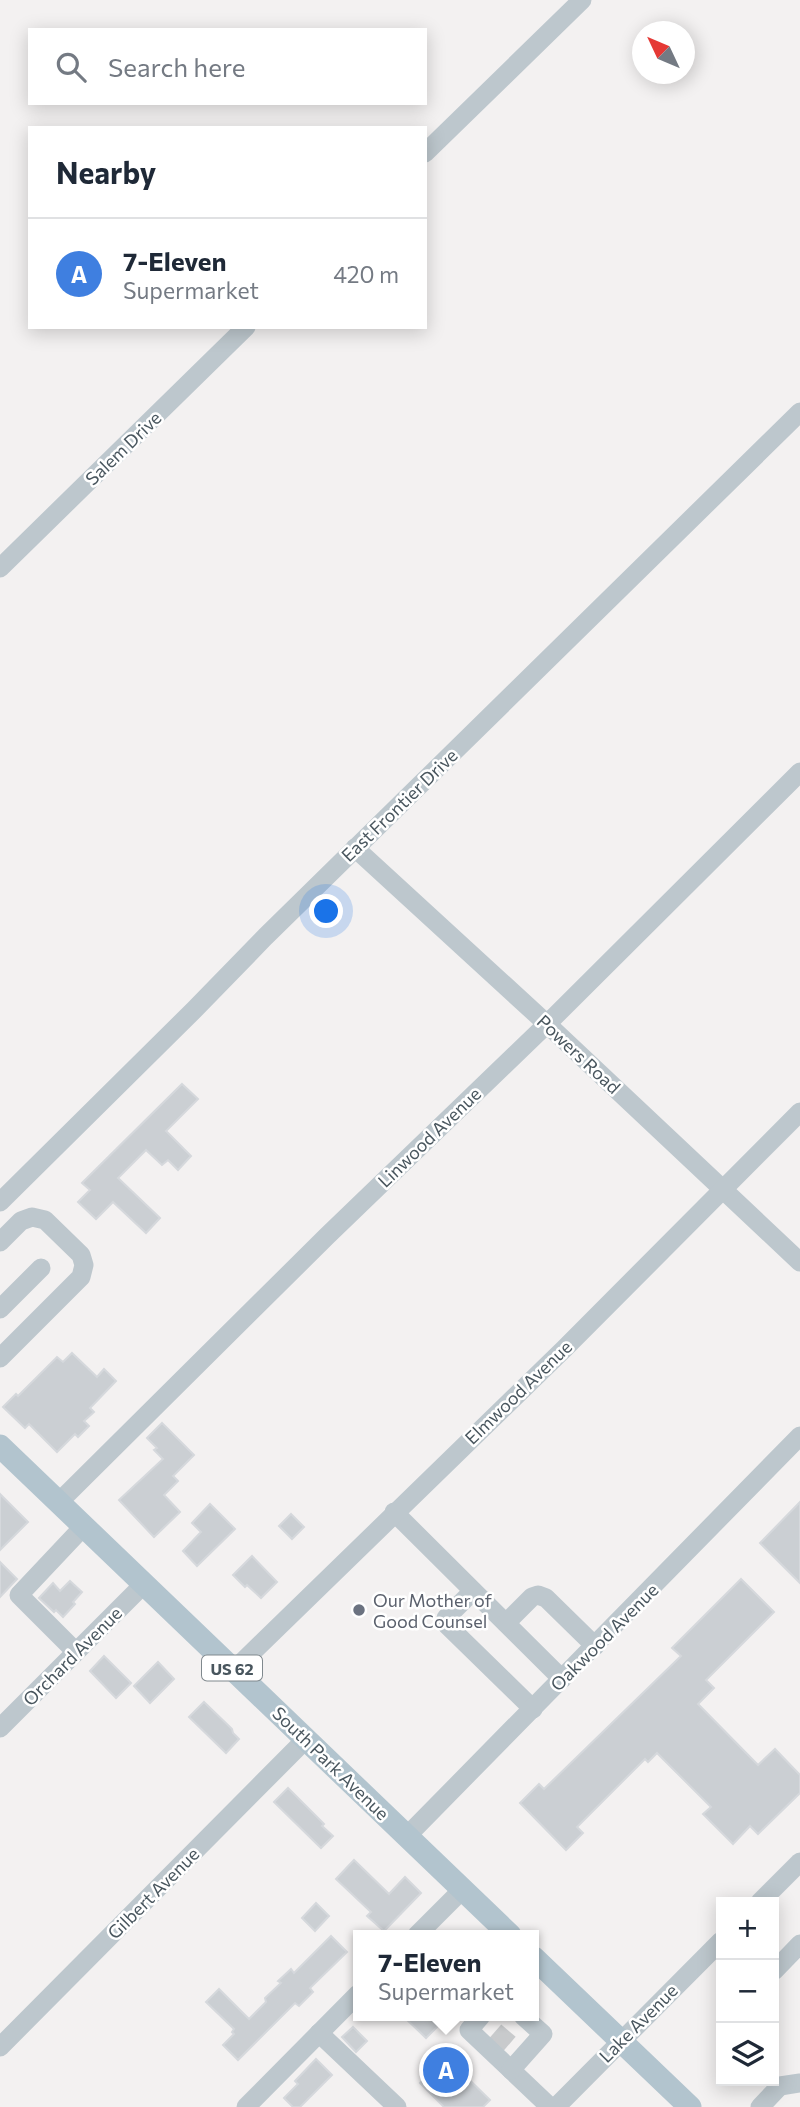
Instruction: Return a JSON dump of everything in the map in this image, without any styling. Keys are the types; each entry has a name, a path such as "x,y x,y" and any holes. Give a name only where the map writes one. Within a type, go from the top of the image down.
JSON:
{"main road":[{"name":"South Park Avenue","path":"0,1446 505,1930"},
{"path":"539,1963 690,2107"}],"street":[{"path":"427,151 582,0"},
{"name":"Salem Drive","path":"0,568 244,329"},
{"name":"East Frontier Drive","path":"0,1202 355,848 800,412"},
{"name":"Linwood Avenue","path":"59,1502 800,772"},
{"name":"Powers Road","path":"355,848 800,1262"},
{"name":"Elmwood Avenue","path":"234,1670 564,1349 800,1112"},
{"path":"0,1242 21,1221 33,1217 45,1220 81,1255 84,1265 81,1277 0,1358"},
{"path":"0,1309 41,1268"},
{"name":"Oakwood Avenue","path":"407,1836 800,1437"},
{"path":"394,1513 562,1679"},
{"path":"76,1652 19,1595 84,1527"},
{"name":"Orchard Avenue","path":"0,1728 144,1584"},
{"path":"473,1591 446,1618 447,1625 533,1709"},
{"path":"506,1623 532,1597 538,1595 546,1598 595,1646"},
{"name":"Gilbert Avenue","path":"0,2047 306,1740"},
{"path":"766,1897 797,1870"},
{"path":"422,1930 462,1890"},
{"path":"779,1966 800,1944"},
{"name":"Lake Avenue","path":"555,2107 716,1946"},
{"path":"246,2107 353,2000"},
{"path":"477,2021 469,2030 493,2048 511,2070 550,2107"},
{"path":"509,2030 518,2021"},
{"path":"511,2070 543,2034 529,2021"},
{"path":"319,2033 397,2107"},
{"path":"760,2107 785,2079"}],"building":[{"path":"182,1084 198,1099 166,1131 191,1156 178,1170 168,1160 162,1165 146,1150 118,1178 160,1218 146,1233 113,1202 96,1219 78,1202 90,1190 82,1183"},
{"path":"72,1353 97,1377 104,1369 116,1381 90,1408 94,1412 84,1421 89,1426 78,1437 75,1434 57,1452 29,1424 25,1428 3,1407 16,1394 18,1396 57,1357 63,1362"},
{"path":"162,1423 194,1455 173,1476 178,1481 164,1495 180,1512 154,1537 119,1500 163,1459 147,1438"},
{"path":"0,1494 28,1522 0,1550"},
{"path":"800,1502 800,1583 760,1543"},
{"path":"210,1504 235,1529 197,1566 183,1551 201,1532 192,1523"},
{"path":"291,1514 304,1527 292,1539 279,1526"},
{"path":"252,1556 277,1582 261,1598 233,1575"},
{"path":"0,1562 17,1579 0,1597"},
{"path":"741,1579 774,1612 706,1680 714,1688 698,1704 758,1765 775,1749 800,1775 800,1793 758,1834 750,1826 733,1844 703,1814 711,1807 657,1753 648,1762 645,1759 577,1827 583,1833 566,1850 520,1803 539,1784 544,1789 681,1656 672,1648"},
{"path":"70,1581 82,1592 63,1617 39,1598 53,1583 60,1591"},
{"path":"104,1656 131,1683 116,1698 90,1671"},
{"path":"158,1662 174,1679 150,1703 134,1686"},
{"path":"204,1702 239,1739 226,1753 189,1717"},
{"path":"288,1788 333,1836 321,1848 274,1802"},
{"path":"354,1860 389,1894 405,1877 421,1893 383,1930 367,1916 371,1912 336,1879"},
{"path":"316,1903 329,1916 315,1931 302,1918"},
{"path":"331,1936 347,1952 310,1988 313,1992 299,2006 295,2003 238,2060 223,2045 234,2034 234,2029 206,2002 219,1989 249,2019 281,1983 278,1981 291,1969 294,1973"},
{"path":"408,2021 443,2021 426,2038"},
{"path":"353,2027 367,2041 356,2052 342,2037"},
{"path":"446,2057 490,2100 483,2107 444,2107 420,2083"},
{"path":"316,2059 332,2075 300,2107 293,2107 284,2098 298,2084 295,2081"}],"tunnel":[{"path":"496,2045 509,2030"}],"place":[{"name":"Our Mother of Good Counsel","path":"359,1610"},
{"name":"7-Eleven","path":"446,2070"}]}
